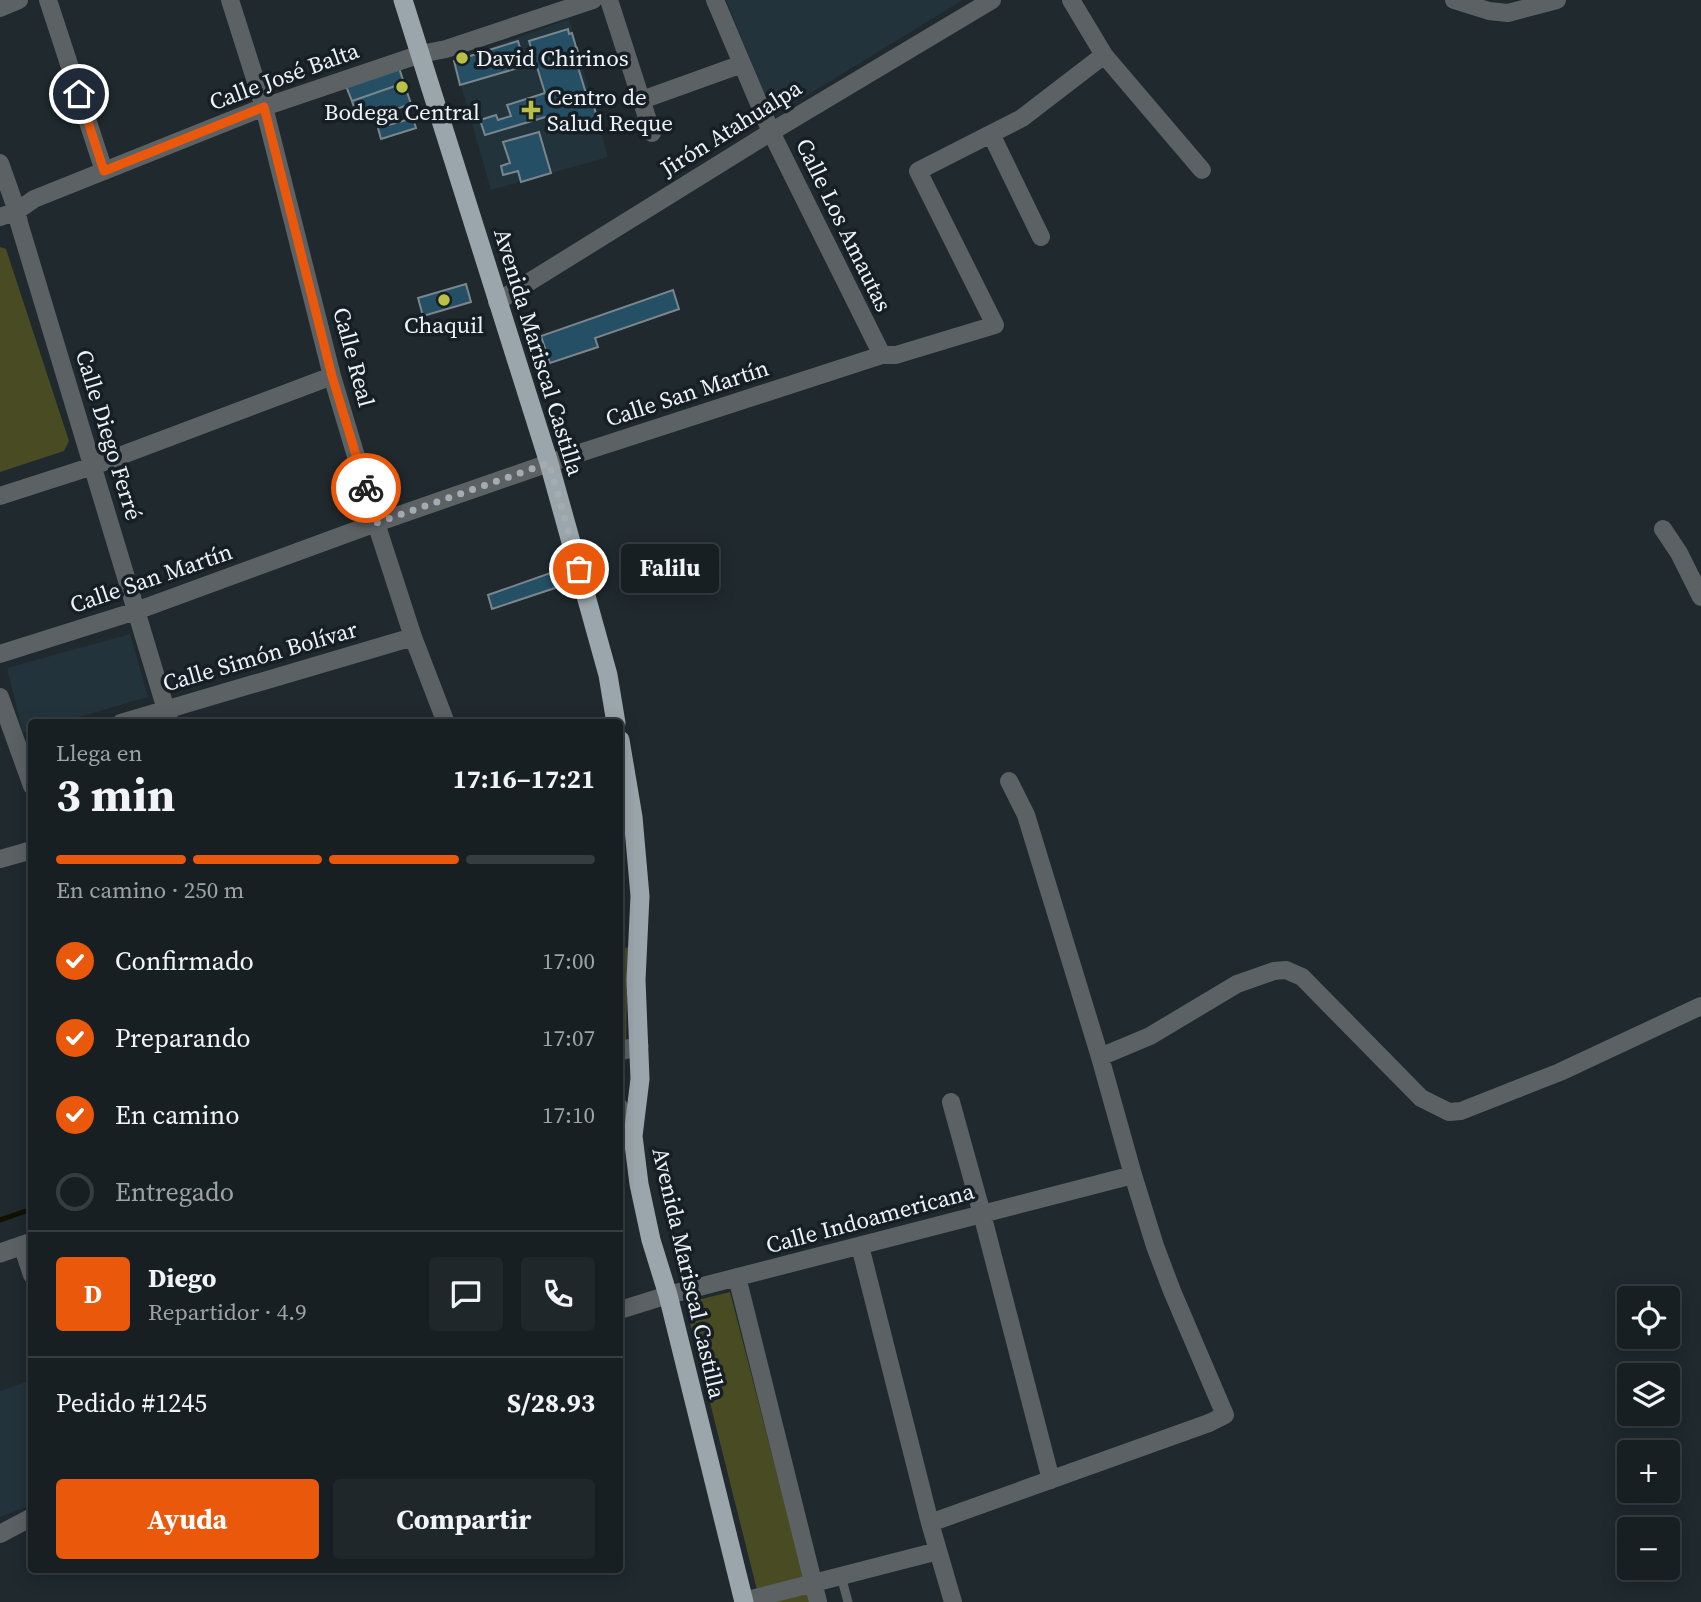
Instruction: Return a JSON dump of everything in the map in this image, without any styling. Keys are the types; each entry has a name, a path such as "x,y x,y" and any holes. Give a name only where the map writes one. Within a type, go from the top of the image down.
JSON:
{"highway":[{"name":"Avenida Mariscal Castilla","path":"403,0 549,463 608,675 615,719"},
{"name":"Avenida Mariscal Castilla","path":"623,756 634,817 639,896 636,980 640,1079 633,1136 639,1184 744,1601"}],"street":[{"path":"0,8 19,0"},
{"path":"48,0 104,171"},
{"name":"Calle Real","path":"230,0 264,107 332,376 413,637 444,719"},
{"name":"Calle José Balta","path":"9,214 34,199 264,107 593,0"},
{"path":"609,0 652,133"},
{"name":"Calle Los Amautas","path":"715,0 771,132 882,355"},
{"name":"Jirón Atahualpa","path":"497,302 771,132 992,0"},
{"path":"1071,0 1104,55 1202,170"},
{"path":"1454,0 1489,11 1508,13 1557,0"},
{"path":"1041,237 991,134 1022,118 1104,55"},
{"path":"642,100 742,64"},
{"name":"Calle San Martín","path":"0,654 136,611 549,463 882,355 896,355 995,326 918,171 991,134"},
{"name":"Calle Diego Ferré","path":"0,163 9,214 19,223 168,716"},
{"path":"0,496 93,466 332,376"},
{"path":"1663,528 1679,552 1701,597"},
{"name":"Calle Simón Bolívar","path":"148,719 168,716 413,637"},
{"path":"0,698 26,752"},
{"path":"930,1523 1196,1428 1225,1415 1155,1246 1026,815 1009,781"},
{"path":"0,859 28,851"},
{"path":"1100,1057 1150,1036 1237,984 1274,971 1286,970 1302,977 1421,1098 1449,1112 1461,1111 1560,1072 1701,1006"},
{"path":"623,1050 639,1045"},
{"path":"951,1102 1051,1480"},
{"path":"623,1114 633,1136"},
{"name":"Calle Indoamericana","path":"623,1309 668,1295 1133,1175"},
{"path":"0,1253 27,1243"},
{"path":"860,1246 930,1523 953,1602"},
{"path":"737,1277 818,1602"},
{"path":"0,1534 28,1519"},
{"path":"744,1601 938,1551"}],"lane":[{"path":"841,1576 848,1602"}],"shaded area":[{"path":"726,0 963,0 778,113 771,110"},
{"name":"Centro de Salud Reque","path":"569,19 608,157 491,190 454,61"},
{"path":"130,634 148,697 72,719 28,719 28,732 23,733 7,668"},
{"path":"28,1381 28,1506 0,1517 0,1391"}],"green space":[{"path":"0,247 6,249 69,441 64,451 0,472"},
{"path":"628,947 626,1044 623,1044 623,949"},
{"path":"730,1292 810,1602 760,1602 685,1303"}],"building":[{"path":"568,29 576,47 573,48 577,48 581,63 577,64 589,103 593,102 597,118 563,128 560,119 554,121 552,115 485,135 480,120 496,115 498,120 511,116 507,105 545,93 529,41"},
{"path":"518,41 525,66 460,85 454,61"},
{"path":"399,68 404,83 352,101 346,86"},
{"path":"404,83 411,104 359,122 352,101"},
{"path":"413,118 416,128 381,139 378,128"},
{"path":"539,132 551,173 521,182 518,171 503,175 501,166 510,163 503,142"},
{"name":"Chaquil","path":"466,284 471,302 423,316 418,298"},
{"path":"673,290 679,309 595,338 598,347 550,363 541,336"},
{"path":"556,571 561,586 492,609 488,595"}],"waterway":[{"path":"0,1220 28,1210"}],"way so far":[{"path":"366,488 376,523 549,463 579,569"}],"place":[{"name":"David Chirinos","path":"462,58"},
{"name":"Bodega Central","path":"402,87"},
{"name":"Centro de Salud Reque","path":"531,110"},
{"name":"Chaquil","path":"444,300"},
{"name":"Falilu","path":"579,569"}],"route":[{"path":"79,94 104,171 264,107 332,376 366,488"}]}
